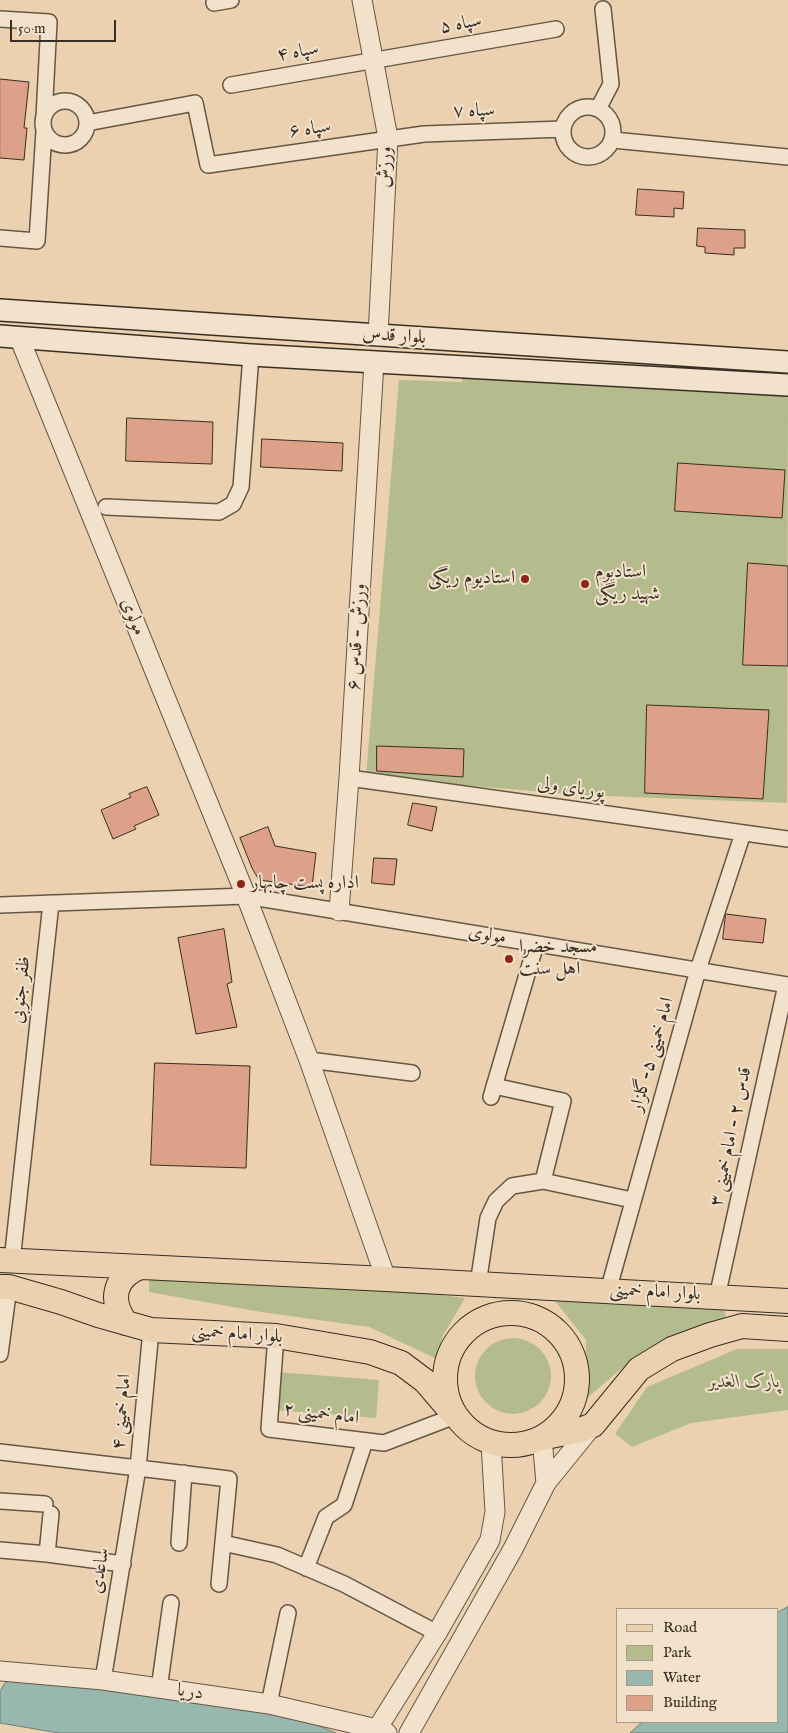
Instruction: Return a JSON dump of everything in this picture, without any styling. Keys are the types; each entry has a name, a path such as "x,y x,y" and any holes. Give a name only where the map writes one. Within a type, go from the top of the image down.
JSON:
{"main road":[{"name":"بلوار قدس","path":"10,311 788,362"},
{"path":"10,311 10,337"},
{"path":"374,362 378,336"},
{"name":"بلوار قدس","path":"10,337 251,355 788,385"},
{"path":"5,1287 6,1261"},
{"name":"بلوار امام خمینی","path":"6,1261 608,1290 788,1301"},
{"path":"126,1323 117,1309 116,1292 127,1274 140,1267"},
{"path":"478,1284 509,1312"},
{"path":"509,1312 522,1286"},
{"name":"بلوار امام خمینی","path":"5,1287 151,1330 276,1336 370,1352 401,1363 425,1381 455,1416"},
{"path":"742,1298 742,1326"},
{"path":"542,1438 562,1422 571,1407 577,1391 578,1374 574,1358 567,1343 556,1330 542,1320 526,1314 509,1312 493,1315 479,1321 466,1330 455,1342 448,1356 444,1371 444,1387 448,1402 455,1416 471,1432 491,1443 508,1446 526,1444 593,1425 639,1369 672,1349 742,1326 788,1329"}],"street":[{"path":"214,4 231,0"},
{"name":"ورزش","path":"362,0 388,138 378,336"},
{"path":"598,109 611,84 603,9"},
{"path":"0,20 49,22 37,241 0,238"},
{"name":"سپاه ۵","path":"373,60 556,29"},
{"name":"سپاه ۴","path":"230,85 373,60"},
{"path":"71,102 82,110 87,123 83,136 72,144 59,144 52,141 44,124 47,111 57,103 71,102"},
{"name":"سپاه ۶","path":"87,123 195,103 208,165 388,138"},
{"path":"590,107 598,109 611,121 614,134 613,140 610,147 598,156 583,157 570,150 563,137 563,129 569,115 575,110 590,107"},
{"name":"سپاه ۷","path":"388,138 424,134 563,129"},
{"path":"613,140 788,157"},
{"name":"مولوی","path":"10,337 246,896 309,1060 386,1279"},
{"path":"106,507 219,512 234,504 242,487 251,355"},
{"name":"ورزش - قدس ۶","path":"339,911 349,778 374,362"},
{"name":"پوریای ولی","path":"349,778 788,839"},
{"name":"امام خمینی ۵-گلزار","path":"608,1290 698,970 744,833"},
{"name":"مولوی","path":"0,905 246,896 787,985"},
{"name":"ظفر جنوبی","path":"6,1261 51,903"},
{"path":"536,944 493,1092 563,1102 543,1181"},
{"name":"قدس ۲ - امام خمینی ۳","path":"718,1297 787,985"},
{"path":"309,1060 412,1072"},
{"path":"478,1284 488,1218 496,1201 512,1186 543,1181 632,1200"},
{"path":"0,1354 5,1287"},
{"name":"امام خمینی ۴","path":"151,1330 138,1468 229,1479 223,1543"},
{"name":"امام خمینی ۲","path":"276,1336 269,1429 384,1443 455,1416"},
{"path":"409,1733 514,1549 546,1483 593,1425"},
{"path":"542,1438 546,1483"},
{"path":"306,1568 326,1517 344,1505 366,1441"},
{"path":"382,1731 490,1540 495,1512 491,1443"},
{"path":"0,1452 138,1468"},
{"name":"ساعدی","path":"103,1680 138,1468"},
{"path":"179,1543 184,1473"},
{"path":"0,1501 48,1509 46,1554"},
{"path":"490,1540 508,1536 512,1541 514,1549"},
{"path":"219,1584 223,1543 277,1555 344,1584 437,1633"},
{"path":"0,1550 123,1564"},
{"path":"159,1689 171,1603"},
{"path":"269,1704 288,1613"},
{"name":"دریا","path":"0,1670 103,1680 269,1704 382,1731"}],"green space":[{"name":"استادیوم شهید ریگی","path":"462,370 788,390 787,803 580,795 366,777 399,380 462,382"},
{"path":"149,1270 370,1286 465,1298 442,1337 437,1359 369,1327 261,1312 149,1292"},
{"path":"551,1296 723,1304 726,1317 637,1355 585,1400 580,1396 586,1369 586,1340"},
{"path":"521,1338 534,1344 545,1355 551,1368 549,1391 534,1408 521,1414 505,1414 492,1408 477,1391 475,1368 481,1355 498,1340"},
{"name":"پارک الغدیر","path":"737,1349 788,1349 788,1410 691,1423 632,1447 615,1434 647,1387"},
{"path":"277,1372 379,1380 376,1418 274,1410"}],"water":[{"path":"788,1607 788,1733 630,1733 641,1723 778,1723 778,1612"},
{"path":"28,1674 292,1715 336,1733 59,1733 0,1723 0,1691 5,1683"}],"building":[{"path":"0,79 29,82 24,128 27,128 24,160 0,158"},
{"path":"638,189 684,192 683,209 674,208 674,217 636,215"},
{"path":"698,228 745,230 745,248 734,248 734,255 705,253 705,247 697,246"},
{"path":"127,418 213,422 212,464 126,461"},
{"path":"262,439 343,443 342,471 261,467"},
{"path":"678,463 785,470 782,518 675,511"},
{"path":"748,563 788,566 788,666 743,665"},
{"path":"647,705 769,710 763,799 645,793"},
{"path":"377,746 464,749 463,777 377,771"},
{"path":"147,787 159,815 134,826 136,829 113,839 101,810 131,797 129,794"},
{"path":"413,803 437,807 432,831 408,825"},
{"path":"268,827 275,846 316,853 312,887 259,880 240,838"},
{"path":"374,858 397,859 394,885 372,883"},
{"path":"726,914 766,919 763,943 723,939"},
{"path":"224,929 232,982 227,984 237,1027 196,1034 178,938"},
{"path":"155,1063 250,1066 246,1168 151,1165"}],"place":[{"name":"استادیوم ریگی","path":"525,579"},
{"name":"استادیوم شهید ریگی","path":"585,584"},
{"name":"اداره پست چابهار","path":"241,884"},
{"name":"مسجد خضرا اهل سنت","path":"509,959"}]}
